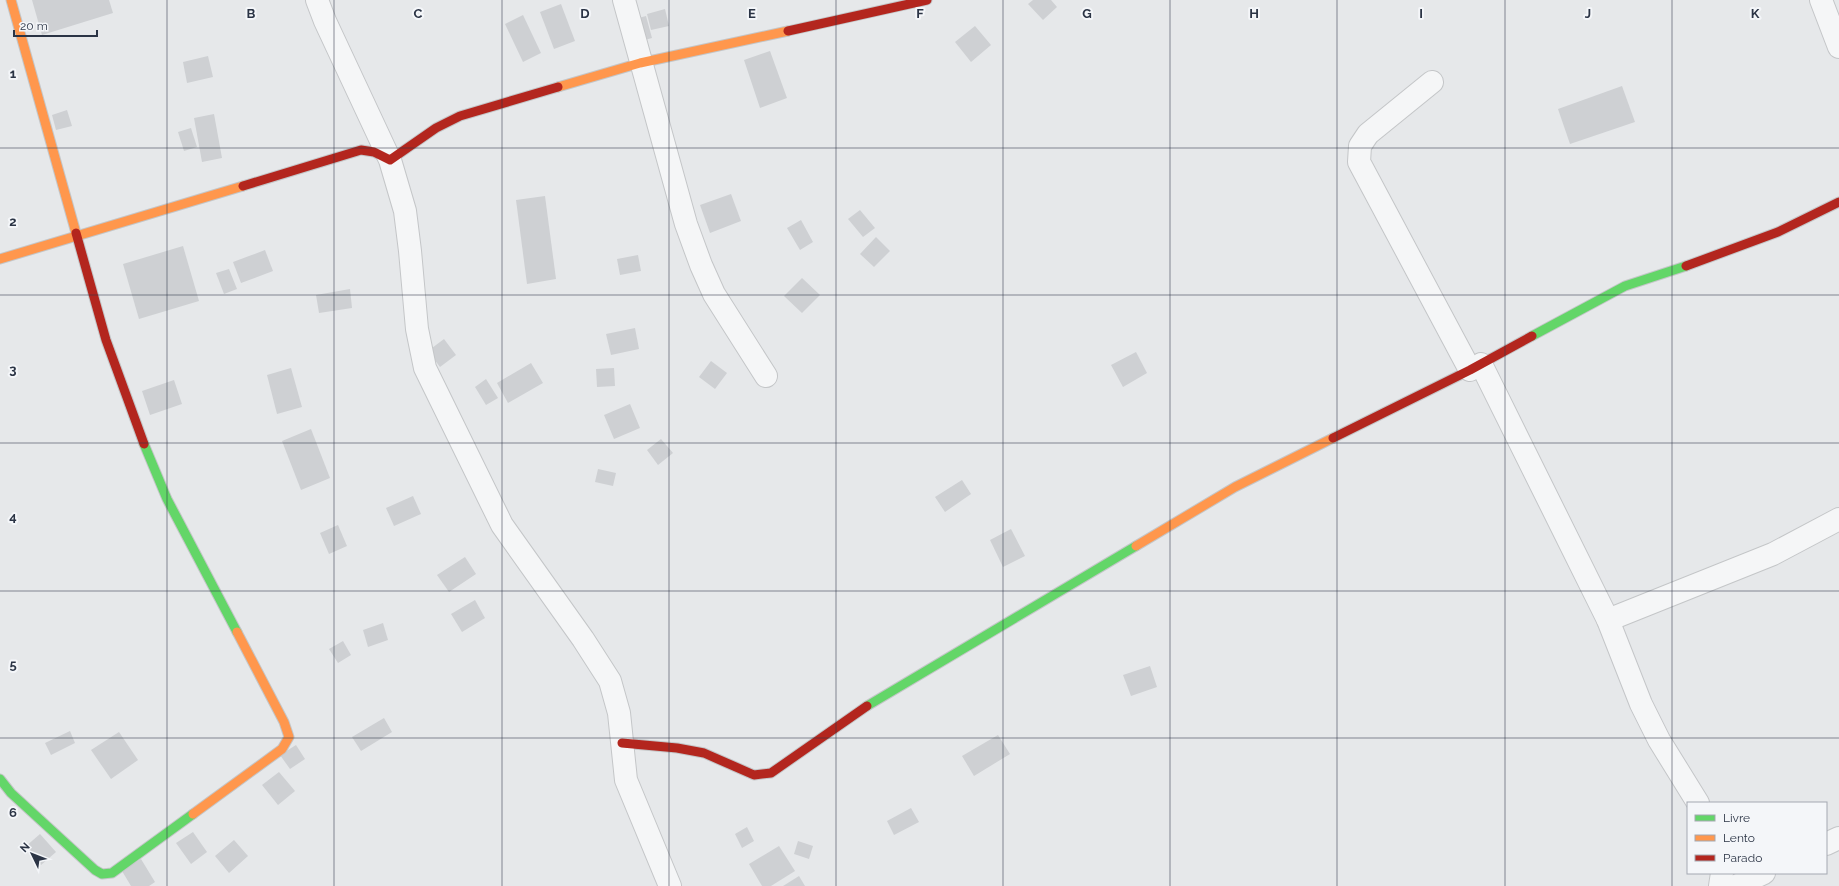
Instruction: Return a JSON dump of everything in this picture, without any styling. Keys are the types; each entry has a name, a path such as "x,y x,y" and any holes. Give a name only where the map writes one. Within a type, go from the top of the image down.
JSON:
{"street":[{"path":"0,778 11,793 95,870 102,874 112,873 282,749 289,737 284,722 167,499 149,458 106,340 78,235 11,0"},
{"path":"317,0 325,21 390,160 405,211 417,329 424,368 502,525 610,680 619,713 626,780 670,886"},
{"path":"624,0 640,63 686,224 701,265 714,294 766,376"},
{"path":"390,160 436,128 460,116 640,63 927,0"},
{"path":"1821,0 1839,48"},
{"path":"1432,82 1368,134 1360,146 1359,162 1475,367 1608,620 1641,704 1659,740 1697,802"},
{"path":"0,259 361,150 374,152 390,160"},
{"path":"622,743 677,748 704,753 754,775 771,773 868,706 1235,488 1475,367 1625,286 1666,274 1778,232 1839,202"},
{"path":"1608,620 1773,554 1839,519"},
{"path":"1827,844 1839,838"},
{"path":"1720,886 1722,874"},
{"path":"1736,886 1762,874"}],"building":[{"path":"32,0 109,0 113,13 42,35"},
{"path":"1033,0 1051,0 1057,7 1043,20 1028,4"},
{"path":"561,4 575,41 554,49 540,12"},
{"path":"665,9 669,26 651,30 647,14"},
{"path":"523,15 541,53 523,62 505,24"},
{"path":"646,16 652,38 637,42 631,20"},
{"path":"975,26 991,45 971,62 955,42"},
{"path":"770,51 787,98 760,108 744,60"},
{"path":"208,56 213,77 187,83 183,62"},
{"path":"1622,86 1635,122 1570,144 1558,109"},
{"path":"67,110 72,126 56,130 52,115"},
{"path":"214,114 222,158 202,162 194,118"},
{"path":"191,128 197,147 184,151 178,132"},
{"path":"731,194 741,221 710,233 700,205"},
{"path":"545,196 556,279 527,284 516,200"},
{"path":"860,210 875,228 863,237 848,219"},
{"path":"801,220 813,242 800,250 787,228"},
{"path":"876,237 890,251 874,267 860,254"},
{"path":"183,246 199,301 139,319 123,264"},
{"path":"265,250 273,271 241,283 233,262"},
{"path":"638,255 641,271 620,275 617,259"},
{"path":"229,269 237,289 224,294 216,273"},
{"path":"802,278 820,295 802,313 784,296"},
{"path":"350,289 352,308 319,313 316,295"},
{"path":"635,328 639,349 611,355 606,334"},
{"path":"444,339 456,355 440,367 428,351"},
{"path":"1136,352 1147,373 1123,387 1111,365"},
{"path":"711,361 727,373 715,389 699,377"},
{"path":"531,363 543,383 508,403 497,383"},
{"path":"291,368 302,407 277,414 267,375"},
{"path":"614,368 615,386 597,387 596,369"},
{"path":"486,379 498,398 486,405 475,387"},
{"path":"174,380 182,404 150,415 142,391"},
{"path":"630,404 640,428 614,439 604,415"},
{"path":"311,429 330,478 301,490 282,441"},
{"path":"661,439 673,453 658,465 647,450"},
{"path":"598,469 616,473 613,486 595,482"},
{"path":"962,480 971,494 945,512 935,497"},
{"path":"413,496 421,514 394,526 386,508"},
{"path":"338,525 347,546 329,554 320,533"},
{"path":"1011,529 1025,556 1003,567 990,540"},
{"path":"465,557 476,574 449,592 437,575"},
{"path":"475,600 485,618 462,632 451,614"},
{"path":"383,623 388,640 368,647 363,630"},
{"path":"343,641 351,655 338,663 329,649"},
{"path":"1150,666 1157,687 1131,696 1123,675"},
{"path":"384,718 392,732 361,751 352,737"},
{"path":"70,731 75,743 51,755 45,743"},
{"path":"119,732 138,760 111,779 91,750"},
{"path":"998,735 1010,754 974,776 962,756"},
{"path":"296,745 305,759 290,769 280,755"},
{"path":"279,772 295,791 278,805 262,785"},
{"path":"911,808 919,822 894,835 887,821"},
{"path":"747,827 754,841 742,848 735,834"},
{"path":"193,832 207,852 191,864 176,843"},
{"path":"40,834 56,852 41,865 25,847"},
{"path":"234,840 248,856 229,873 215,856"},
{"path":"798,841 813,846 809,859 794,854"},
{"path":"779,846 795,871 771,886 762,886 749,864"},
{"path":"141,859 155,882 149,886 131,886 122,871"},
{"path":"799,876 805,886 783,886"}],"traffic: fast":[{"path":"1532,336 1625,286 1686,266"},
{"path":"144,444 167,499 237,632"},
{"path":"867,706 1136,546"},
{"path":"0,779 11,793 95,870 102,874 112,873 193,814"}],"traffic: slow":[{"path":"11,0 76,233"},
{"path":"558,87 640,63 788,31"},
{"path":"0,259 243,186"},
{"path":"1136,546 1235,487 1333,438"},
{"path":"193,814 282,749 289,737 284,722 237,632"}],"traffic: jam":[{"path":"788,31 927,0"},
{"path":"243,186 361,150 374,152 390,160 436,128 460,116 558,87"},
{"path":"1686,266 1778,232 1839,202"},
{"path":"76,233 106,340 144,444"},
{"path":"1333,438 1470,370 1532,336"},
{"path":"622,743 677,748 704,753 754,775 771,773 867,706"}]}
